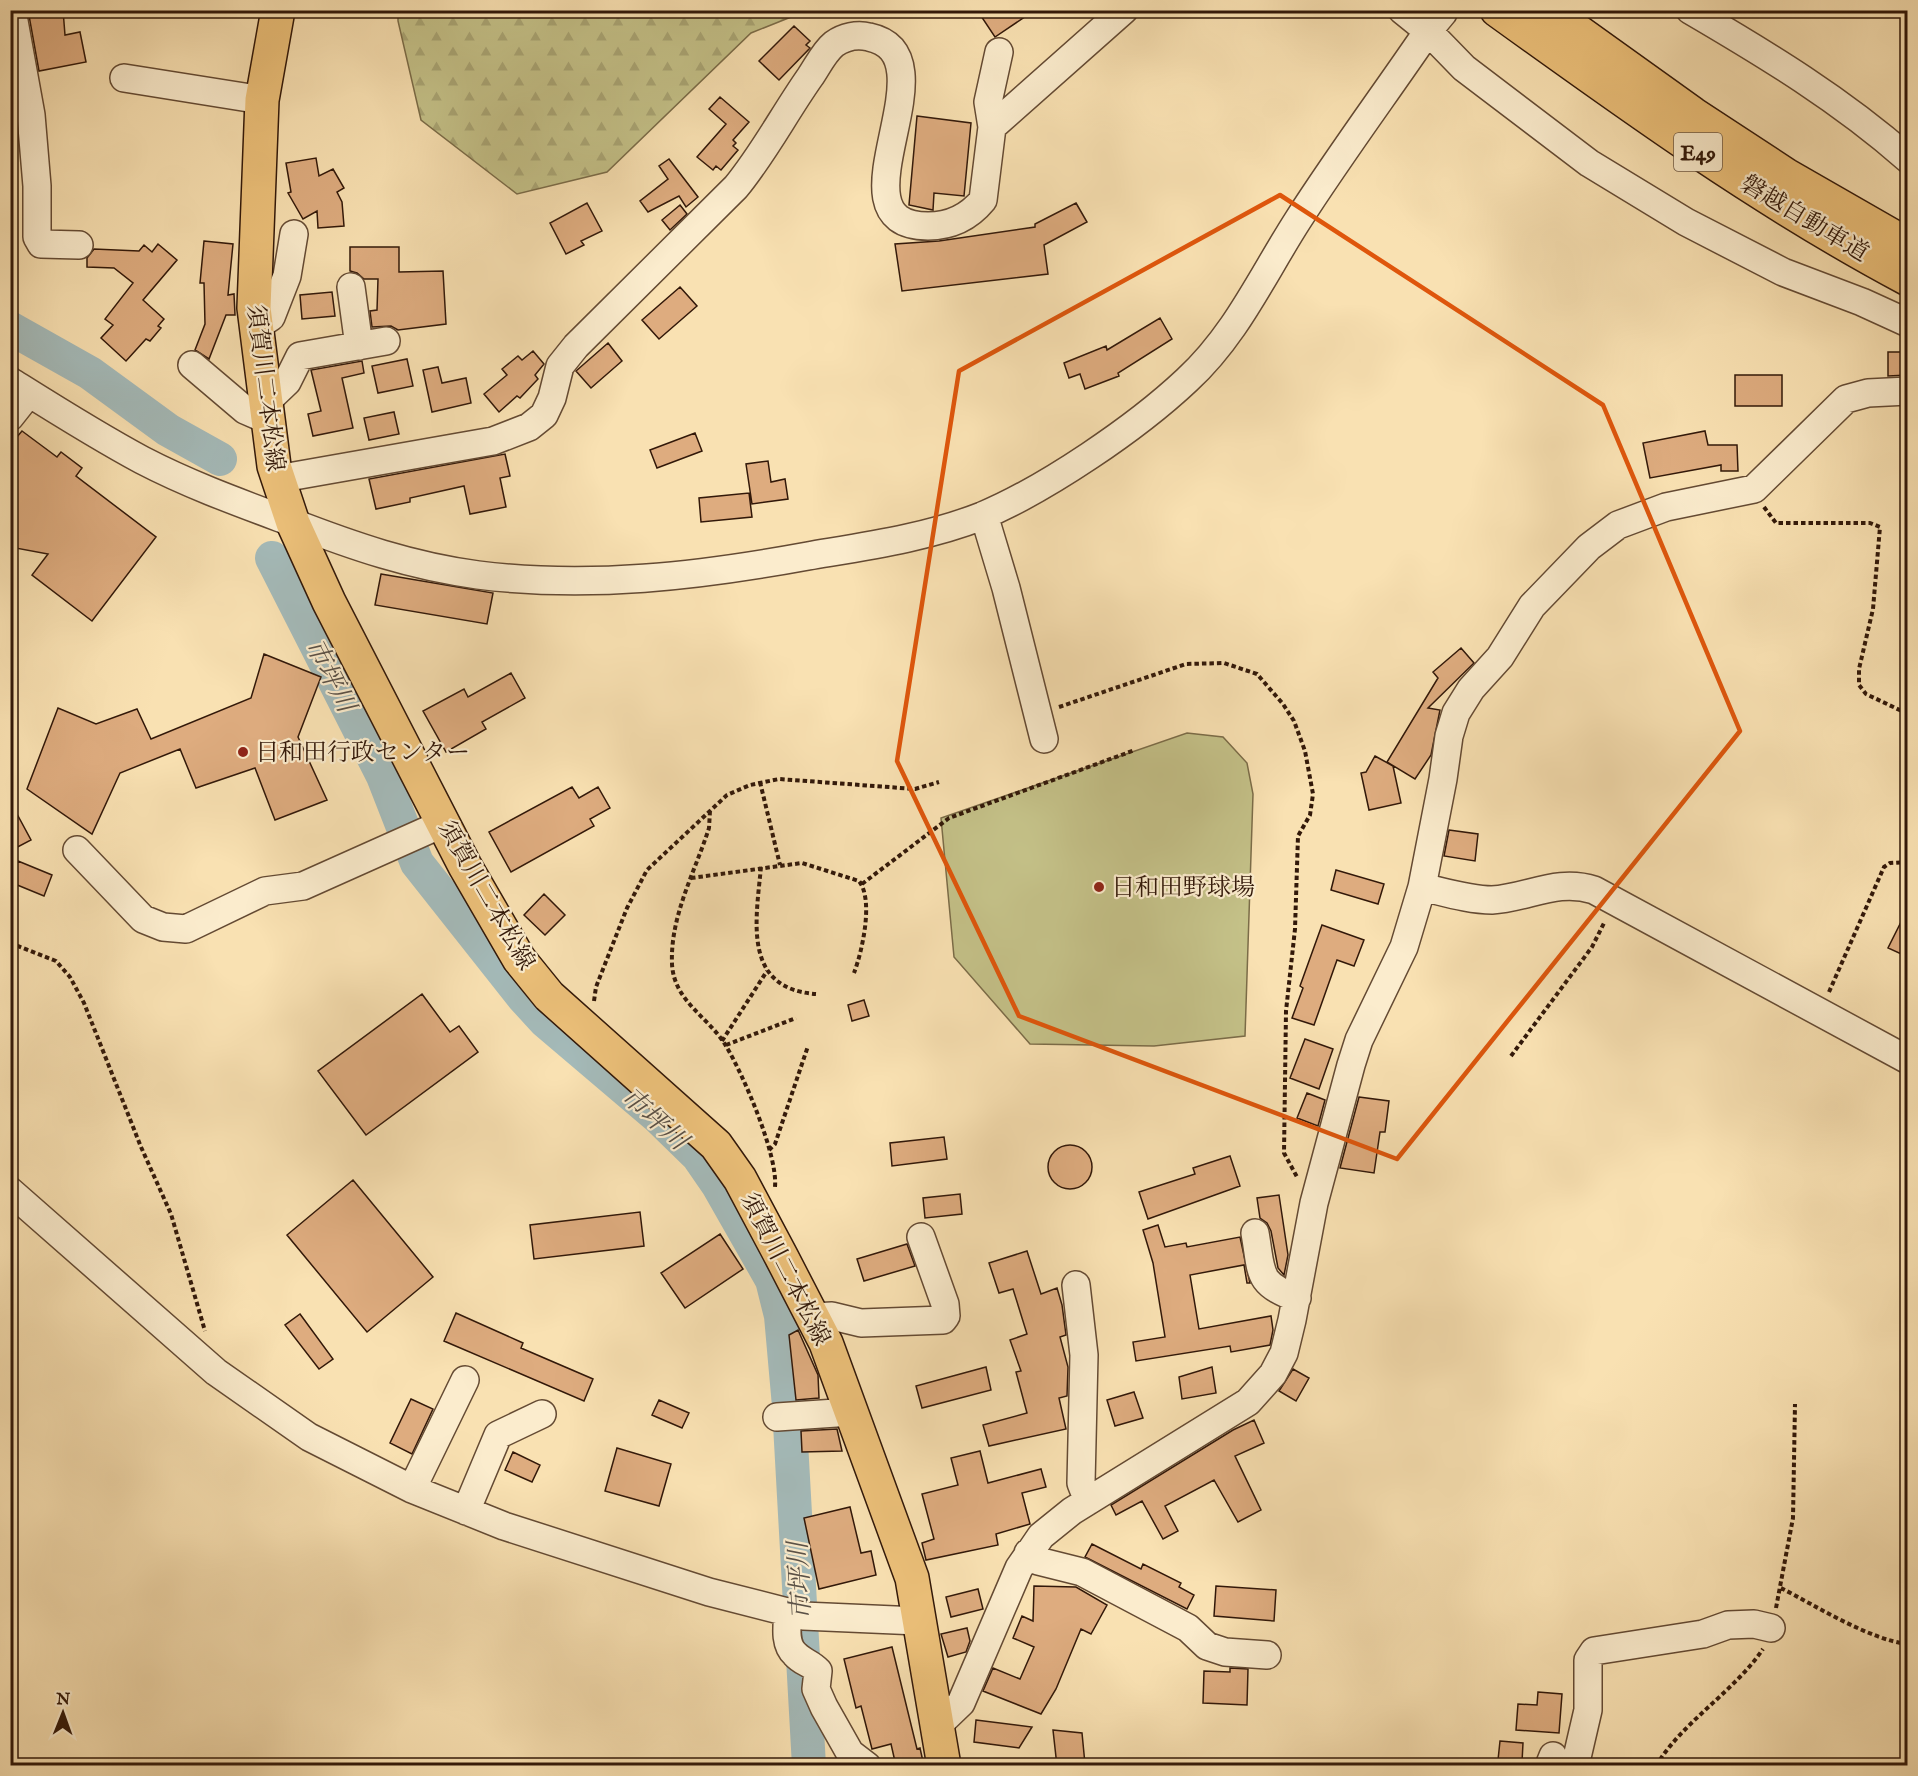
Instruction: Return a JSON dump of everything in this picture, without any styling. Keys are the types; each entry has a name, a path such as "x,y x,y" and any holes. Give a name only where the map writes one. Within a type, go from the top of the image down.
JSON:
{"main road":[{"name":"須賀川二本松線","path":"278,10 262,100 255,230 254,308 277,479 293,523 329,602 465,866 519,959 549,996 673,1104 729,1160 813,1317 826,1343 912,1578 944,1766"},
{"name":"磐越自動車道","path":"1497,10 1676,138 1772,200 1908,279"},
{"name":"磐越自動車道","path":"1548,10 1693,114 1786,175 1908,245"}],"street":[{"path":"12,10 31,115 37,186 37,237 41,244 79,245"},
{"path":"992,127 1124,10"},
{"path":"1402,10 1436,22 1464,68 1588,163 1686,222 1783,272 1862,302 1908,323"},
{"path":"1690,10 1769,56 1861,118 1908,159"},
{"path":"10,417 20,387 144,461 207,490 373,553 435,568 531,579 632,580 758,565 906,539 984,515 1039,486 1139,420 1214,354 1239,321 1298,221 1436,22"},
{"path":"277,479 493,441 529,427 544,415 552,398 560,366 576,346 736,187 753,166 829,50 842,40 855,36 877,39 894,54 899,63 901,74 897,124 884,177 886,200 900,218 918,226 955,222 976,208 983,200 992,127 988,102 999,52"},
{"path":"124,78 262,100"},
{"path":"256,327 271,317 287,276 294,234"},
{"path":"351,287 359,346"},
{"path":"192,365 245,410 267,411 287,382 300,356 386,341"},
{"path":"937,1726 961,1703 1028,1553 1052,1525 1187,1441 1258,1393 1273,1374 1284,1353 1317,1192 1359,1040 1404,948 1422,887 1449,736 1456,713 1481,677 1500,657 1532,606 1589,547 1618,525 1666,507 1756,487 1846,399 1868,393 1908,391"},
{"path":"984,515 1006,588 1041,727"},
{"path":"77,850 143,919 164,927 186,929 265,891 303,886 444,823"},
{"path":"1422,887 1488,900 1516,897 1552,886 1572,884 1594,890 1908,1060"},
{"path":"10,1191 216,1372 309,1437 412,1489 504,1526 709,1592 803,1616 918,1621"},
{"path":"1255,1233 1264,1279 1276,1291 1297,1298"},
{"path":"813,1317 832,1316 861,1323 942,1320 946,1316 945,1304 921,1237"},
{"path":"1076,1285 1084,1355 1081,1482 1088,1501"},
{"path":"412,1489 465,1380"},
{"path":"777,1417 851,1412"},
{"path":"466,1511 498,1434 542,1414"},
{"path":"1028,1553 1038,1561 1082,1572 1188,1628 1207,1646 1225,1652 1267,1655"},
{"path":"788,1612 786,1634 790,1648 794,1654 810,1662 818,1671 816,1689 824,1707 850,1753 867,1766"},
{"path":"1559,1762 1588,1710 1588,1660 1594,1651 1703,1635 1728,1625 1754,1624 1771,1629"}],"path":[{"path":"1756,487 1767,514 1776,523 1870,522 1880,527 1873,609 1859,669 1859,685 1866,694 1908,714"},
{"path":"1041,727 1186,664 1214,662 1241,667 1257,674 1283,704 1294,721 1305,751 1312,794 1310,816 1298,836 1295,929 1286,1011 1284,1153 1297,1177 1317,1192"},
{"path":"861,884 949,818 1135,750"},
{"path":"594,1004 596,987 608,955 627,908 644,875 727,795 760,782 796,780 915,789 939,782"},
{"path":"760,782 780,865"},
{"path":"710,811 709,828 674,928 674,977 684,997 726,1045 769,1150 775,1172 774,1194"},
{"path":"1821,1012 1884,867 1890,863 1908,862"},
{"path":"691,878 761,867 812,865 859,881 865,928 854,973"},
{"path":"761,867 757,942 759,956 767,971 785,986 816,994"},
{"path":"1511,1056 1598,937 1609,899"},
{"path":"10,943 56,961 70,977 84,1003 141,1147 171,1214 216,1372"},
{"path":"722,1041 767,971"},
{"path":"726,1045 796,1018"},
{"path":"769,1150 775,1144 808,1046"},
{"path":"1656,1766 1666,1750 1760,1654 1768,1639 1792,1531 1795,1494 1794,1404"},
{"path":"1781,1588 1873,1634 1892,1642 1908,1644"}],"highlighted area":[{"path":"1280,195 1603,405 1740,731 1397,1159 1019,1016 897,761 959,371"}],"green space":[{"path":"398,10 806,11 751,33 607,172 517,194 421,120 398,21"},
{"name":"日和田野球場","path":"1187,733 1223,737 1247,763 1253,794 1245,1036 1154,1046 1030,1044 954,957 941,818"}],"building":[{"path":"28,10 63,10 65,35 80,32 86,62 39,71"},
{"path":"977,10 1035,10 995,37"},
{"path":"794,26 810,41 806,45 810,48 779,80 759,61"},
{"path":"720,97 749,122 733,140 736,143 733,146 738,150 721,170 716,166 713,170 697,157 726,124 709,109"},
{"path":"917,116 971,123 964,196 934,193 933,210 909,205"},
{"path":"316,158 319,176 333,169 344,188 337,192 342,202 344,226 318,228 317,211 303,219 288,193 291,192 286,163"},
{"path":"669,159 698,197 686,207 679,196 648,212 640,201 668,179 659,166"},
{"path":"587,203 602,231 581,241 584,245 566,254 550,223"},
{"path":"1076,203 1087,222 1044,245 1048,274 902,291 895,244 939,241 1035,227 1035,224"},
{"path":"680,205 687,214 670,230 662,220"},
{"path":"204,241 233,244 228,295 234,294 235,315 226,315 209,359 195,350 205,324 204,283 200,283"},
{"path":"158,244 177,260 143,300 164,319 158,326 161,328 150,341 146,339 126,361 101,338 113,325 105,319 133,283 114,268 87,267 87,258 94,249 139,251 144,245 152,252"},
{"path":"350,247 399,247 399,272 443,271 446,324 398,330 391,326 372,327 370,311 377,310 378,279 364,279 350,271"},
{"path":"680,287 697,306 659,339 642,320"},
{"path":"332,292 335,316 302,319 300,295"},
{"path":"1160,318 1172,339 1118,373 1119,376 1085,389 1080,374 1069,378 1064,363 1106,346 1107,350"},
{"path":"608,343 622,361 591,388 576,371"},
{"path":"533,351 544,364 535,375 538,379 520,398 517,396 499,412 484,394 507,375 502,369 518,356 522,360"},
{"path":"1888,352 1908,352 1908,375 1888,376"},
{"path":"407,359 413,386 378,393 372,366"},
{"path":"362,361 364,373 342,378 353,428 313,436 308,414 321,411 311,370"},
{"path":"438,367 442,383 466,378 471,403 432,412 423,370"},
{"path":"1735,375 1782,375 1782,406 1735,406"},
{"path":"394,412 399,434 369,440 364,418"},
{"path":"22,431 57,457 61,452 82,468 76,476 156,537 92,621 32,575 48,554 10,547 10,445"},
{"path":"1705,431 1708,445 1737,445 1738,471 1721,471 1721,465 1650,478 1643,443"},
{"path":"695,433 702,451 657,468 650,450"},
{"path":"505,454 510,476 500,478 506,507 470,514 464,486 410,498 410,502 376,509 369,479"},
{"path":"768,461 771,482 785,479 788,499 752,504 746,464"},
{"path":"749,493 752,517 701,522 699,498"},
{"path":"381,574 493,593 487,624 375,605"},
{"path":"1461,648 1474,663 1428,708 1440,710 1431,755 1415,779 1387,762 1438,678 1433,672"},
{"path":"264,654 321,677 298,737 327,800 275,820 255,768 196,788 180,749 120,773 92,834 27,789 58,708 96,724 137,709 151,739 251,698"},
{"path":"511,673 525,698 482,722 486,729 446,752 423,711 464,689 468,697"},
{"path":"1375,756 1393,766 1401,803 1369,810 1361,773 1366,772"},
{"path":"572,787 579,798 598,787 610,808 590,819 594,826 511,872 489,832"},
{"path":"10,801 31,840 10,851"},
{"path":"1449,830 1478,834 1475,861 1444,856"},
{"path":"18,861 52,875 44,896 10,882"},
{"path":"1336,870 1384,884 1378,904 1331,890"},
{"path":"544,894 565,915 545,935 524,915"},
{"path":"1908,908 1908,957 1888,948"},
{"path":"1322,925 1364,940 1354,966 1337,960 1314,1025 1292,1018 1303,988 1300,986"},
{"path":"422,994 450,1032 459,1026 478,1052 366,1135 318,1071"},
{"path":"864,1000 869,1016 852,1021 848,1005"},
{"path":"1305,1039 1333,1049 1319,1089 1290,1078"},
{"path":"1307,1093 1325,1100 1318,1126 1297,1118"},
{"path":"1359,1097 1389,1101 1385,1132 1380,1132 1374,1173 1340,1168"},
{"path":"944,1137 947,1159 892,1166 890,1143"},
{"path":"1070,1145 1085,1152 1092,1167 1085,1182 1070,1189 1055,1182 1048,1167 1055,1152"},
{"path":"1230,1156 1240,1186 1148,1219 1139,1192 1195,1174 1193,1168"},
{"path":"353,1180 433,1277 367,1332 287,1235"},
{"path":"960,1194 962,1214 925,1218 923,1198"},
{"path":"1279,1195 1288,1255 1284,1275 1278,1268 1271,1231 1267,1223 1260,1218 1257,1198"},
{"path":"640,1212 644,1246 534,1259 530,1225"},
{"path":"1158,1225 1165,1247 1186,1243 1187,1247 1240,1237 1250,1283 1247,1283 1244,1265 1190,1275 1199,1329 1271,1316 1273,1330 1270,1345 1231,1352 1230,1346 1136,1361 1133,1342 1165,1337 1153,1263 1143,1230"},
{"path":"720,1234 743,1269 685,1308 661,1273"},
{"path":"907,1244 915,1266 864,1281 857,1259"},
{"path":"1027,1251 1041,1294 1057,1288 1062,1305 1066,1335 1060,1337 1068,1367 1067,1396 1059,1398 1066,1429 989,1446 983,1425 1027,1413 1016,1372 1021,1371 1010,1340 1027,1334 1013,1289 999,1293 989,1263"},
{"path":"456,1313 523,1343 521,1348 593,1379 584,1401 444,1341"},
{"path":"300,1314 333,1359 319,1369 285,1325"},
{"path":"798,1330 818,1375 819,1398 796,1400 789,1335"},
{"path":"986,1367 991,1390 922,1408 916,1386"},
{"path":"1212,1367 1216,1393 1182,1399 1179,1377"},
{"path":"1293,1369 1309,1378 1296,1401 1279,1391"},
{"path":"1134,1392 1143,1418 1115,1426 1107,1400"},
{"path":"411,1399 433,1409 412,1454 390,1443"},
{"path":"659,1400 689,1413 682,1428 652,1415"},
{"path":"1254,1420 1264,1443 1235,1456 1261,1510 1238,1522 1214,1480 1165,1506 1178,1531 1163,1539 1142,1501 1116,1515 1111,1505 1233,1430"},
{"path":"837,1429 842,1451 802,1452 801,1431"},
{"path":"617,1448 671,1464 659,1506 605,1491"},
{"path":"980,1451 988,1483 1041,1469 1046,1487 1022,1493 1030,1524 996,1534 998,1545 926,1560 922,1543 934,1539 922,1494 958,1485 951,1458"},
{"path":"513,1452 540,1465 532,1482 505,1470"},
{"path":"850,1507 861,1553 871,1551 876,1575 819,1589 804,1518"},
{"path":"1092,1544 1141,1569 1143,1564 1181,1583 1179,1587 1194,1595 1187,1609 1085,1557"},
{"path":"1034,1586 1076,1587 1107,1605 1091,1634 1081,1629 1056,1689 1041,1714 983,1691 993,1668 1020,1679 1034,1647 1013,1638 1022,1616 1033,1621"},
{"path":"1216,1586 1276,1590 1274,1621 1214,1616"},
{"path":"978,1589 983,1609 951,1617 946,1597"},
{"path":"967,1628 970,1641 966,1652 948,1657 941,1634"},
{"path":"892,1647 917,1749 920,1748 924,1766 896,1766 891,1744 872,1749 861,1706 856,1708 844,1659"},
{"path":"1230,1668 1248,1669 1247,1705 1203,1703 1204,1671 1230,1672"},
{"path":"1538,1692 1562,1694 1559,1733 1516,1730 1518,1704 1537,1705"},
{"path":"976,1720 1032,1727 1019,1748 974,1742"},
{"path":"1053,1730 1082,1733 1085,1764 1057,1766"},
{"path":"1500,1741 1523,1743 1522,1762 1498,1760"}],"waterway":[{"name":"市坪川","path":"10,328 90,373 168,430 220,459"},
{"name":"市坪川","path":"272,558 383,776 417,863 523,997 545,1021 658,1117 698,1156 718,1185 772,1280 781,1316 789,1406 809,1766"}],"place":[{"name":"日和田行政センター","path":"243,752"},
{"name":"日和田野球場","path":"1099,887"}]}
